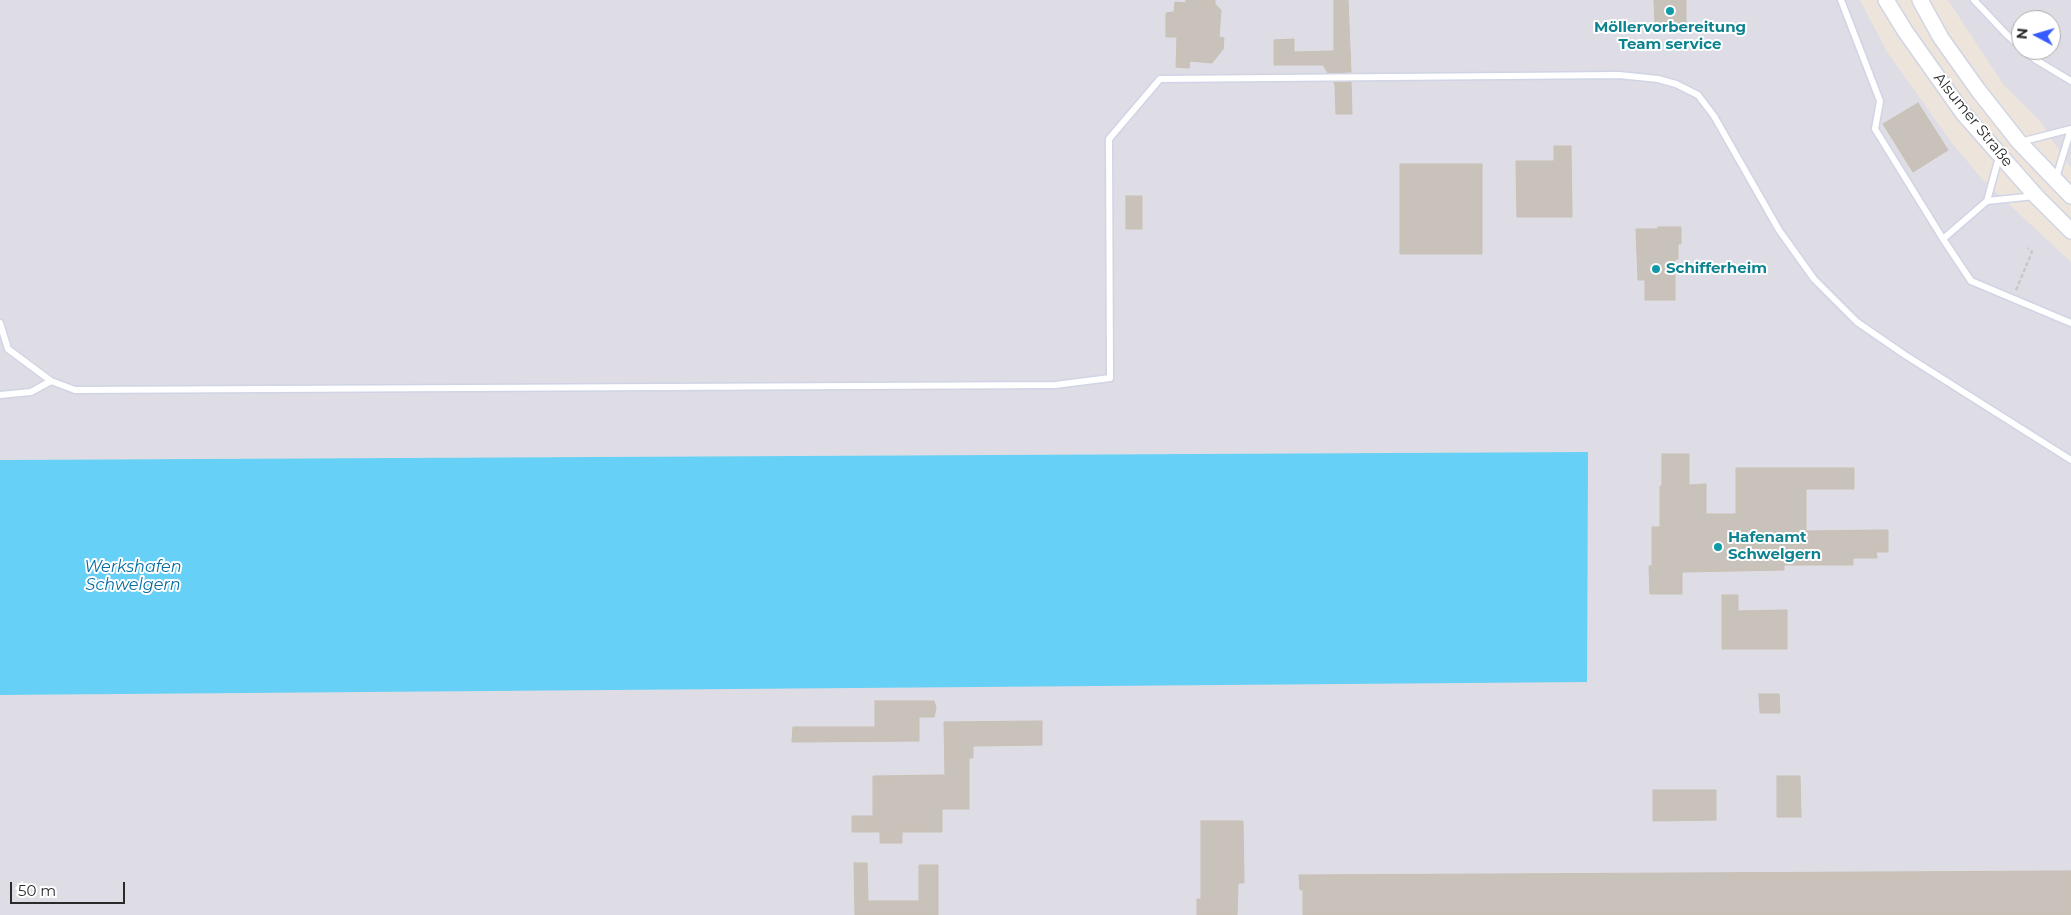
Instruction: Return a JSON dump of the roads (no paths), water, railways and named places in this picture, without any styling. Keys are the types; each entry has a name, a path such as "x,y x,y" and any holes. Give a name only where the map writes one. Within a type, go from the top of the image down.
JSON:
{"street":[{"name":"Alsumer Straße","path":"1886,0 1905,31 1963,113 2036,196 2071,230"},
{"name":"Alsumer Straße","path":"1920,0 1941,38 2018,142 2071,196"}],"lane":[{"path":"1841,0 1880,101 1875,129 1971,281 2071,324"},
{"path":"1974,0 2011,38"},
{"path":"2036,60 2071,81"},
{"path":"0,323 8,349 51,381 76,390 1045,385 1110,378 1109,139 1160,80 1619,75 1658,79 1676,84 1698,95 1714,116 1779,230 1814,279 1857,322 1905,355 2071,460"},
{"path":"2018,142 2071,129"},
{"path":"2055,181 2071,129"},
{"path":"1943,239 1986,201 2000,155"},
{"path":"1986,201 2036,196"},
{"path":"0,396 31,392 51,381"}],"water":[{"name":"Werkshafen Schwelgern","path":"1588,452 1587,682 0,695 0,460"}],"place":[{"name":"Möllervorbereitung Team service","path":"1670,11"},
{"name":"Schifferheim","path":"1656,269"},
{"name":"Hafenamt Schwelgern","path":"1718,547"}]}
